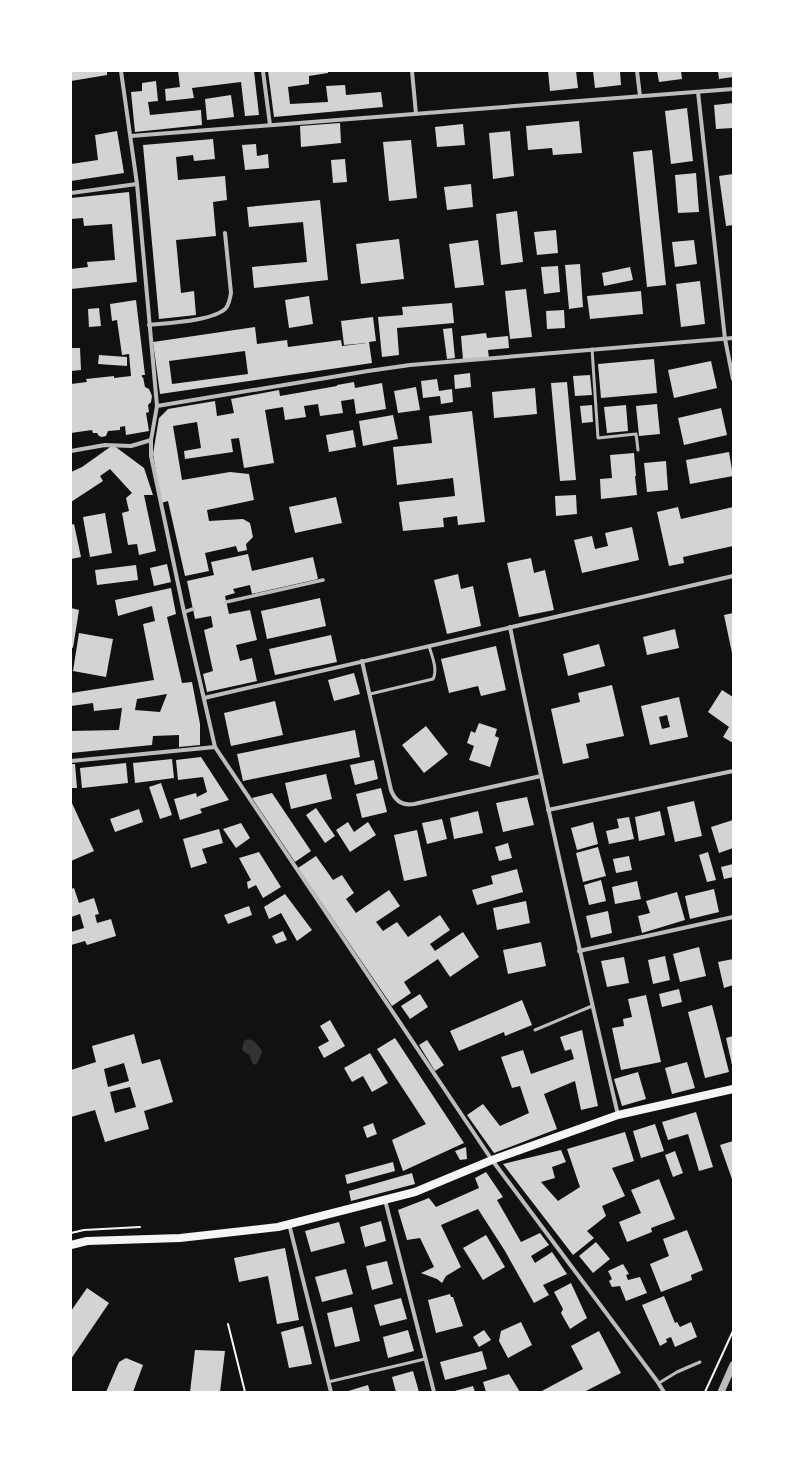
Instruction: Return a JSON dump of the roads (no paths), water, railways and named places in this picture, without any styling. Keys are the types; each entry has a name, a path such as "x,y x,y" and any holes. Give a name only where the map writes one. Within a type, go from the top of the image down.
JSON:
{"main road":[{"path":"71,1245 87,1241 193,1237 278,1227 415,1192 492,1160 618,1115 733,1088"}],"street":[{"path":"121,71 137,184 157,406 151,440 152,461 184,612 215,747 492,1160 659,1383 664,1392"},
{"path":"263,71 270,125"},
{"path":"412,71 416,114"},
{"path":"637,71 640,96"},
{"path":"131,136 733,89"},
{"path":"698,92 725,339 733,379"},
{"path":"71,193 137,184"},
{"path":"150,325 204,318 215,315 226,307 230,301 231,293 225,233"},
{"path":"157,406 410,365 733,338"},
{"path":"71,451 105,445 131,446 151,440"},
{"path":"204,698 733,576"},
{"path":"226,602 324,580"},
{"path":"184,612 193,609"},
{"path":"510,627 540,776 579,951 618,1115"},
{"path":"362,661 391,790 397,800 403,804 414,804 540,776"},
{"path":"71,761 215,747"},
{"path":"548,810 733,771"},
{"path":"579,951 733,917"},
{"path":"385,1200 434,1392"},
{"path":"289,1224 331,1392"},
{"path":"721,1392 733,1365"}],"lane":[{"path":"592,349 598,438 636,434 638,450"},
{"path":"370,694 433,679 435,670 429,646"},
{"path":"534,1030 592,1006"},
{"path":"328,1382 425,1359"},
{"path":"659,1383 677,1372 700,1362"}]}
